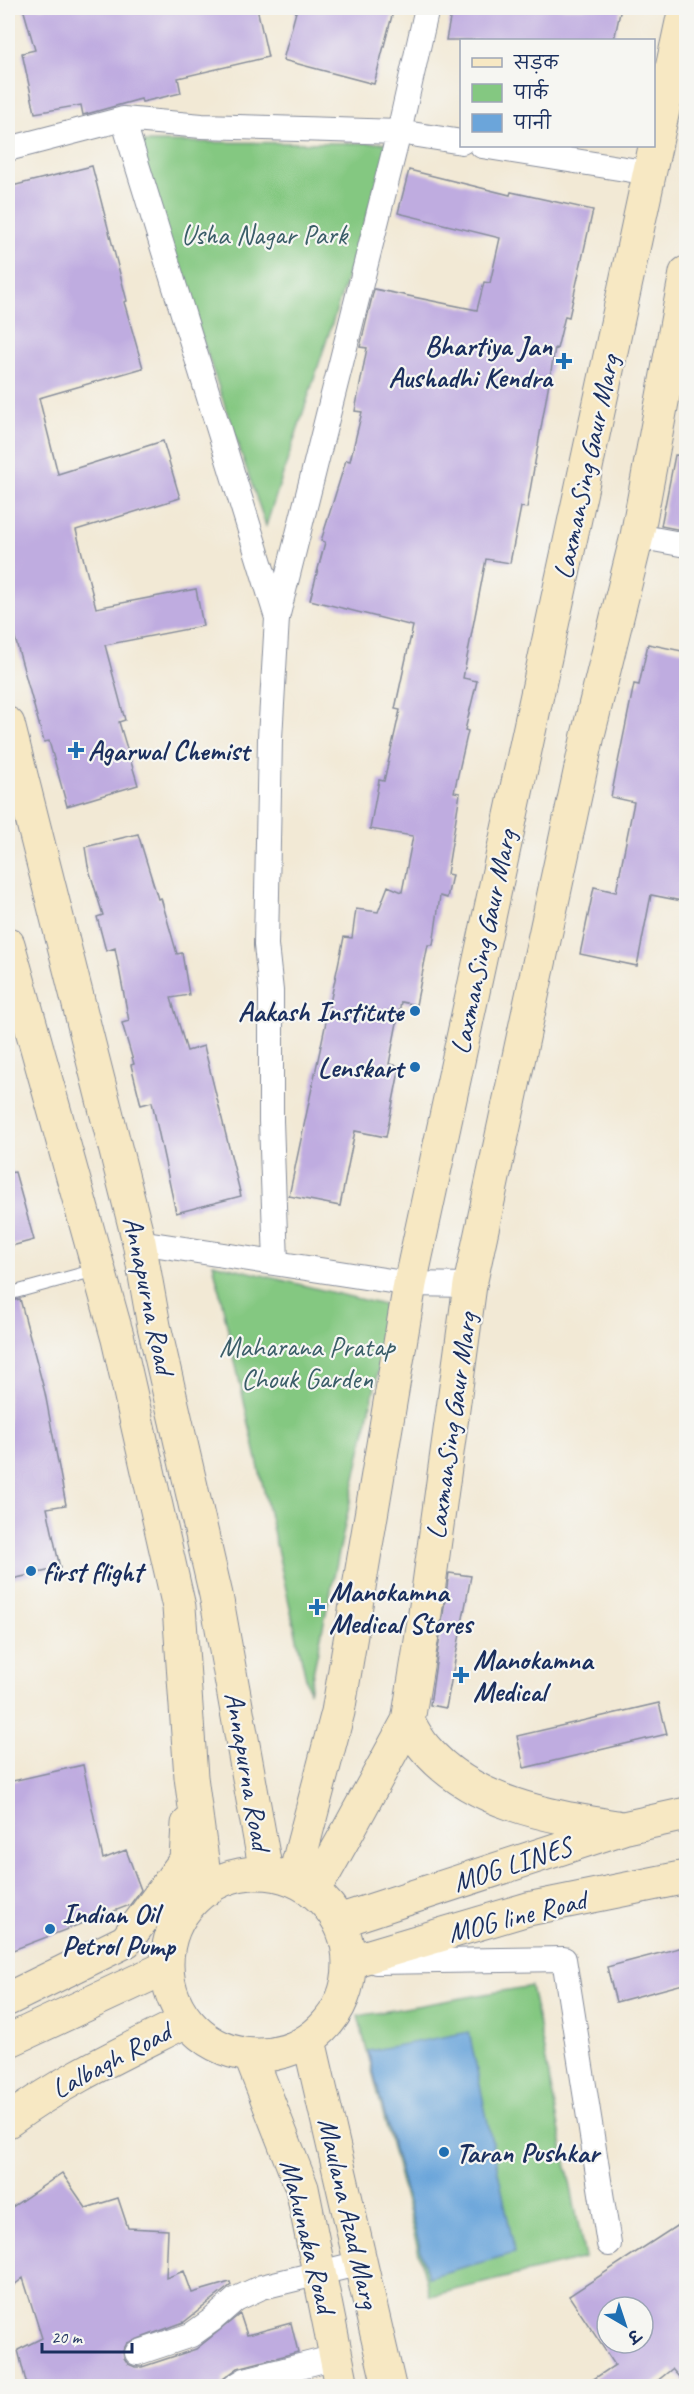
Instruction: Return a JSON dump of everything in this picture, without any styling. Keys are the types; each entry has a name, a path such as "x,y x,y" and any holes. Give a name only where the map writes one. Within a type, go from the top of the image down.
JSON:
{"main road":[{"name":"LaxmanSing Gaur Marg","path":"685,8 410,1284 338,1712 290,1880 325,1872 408,1721 470,1285 588,735 637,536 687,273"},
{"name":"Annapurna Road","path":"8,724 139,1242 154,1326 216,1595 290,1880"},
{"name":"Annapurna Road","path":"8,944 118,1339 179,1607 190,1777 206,1890"},
{"path":"408,1721 432,1755 469,1785 495,1797 554,1817 623,1828"},
{"path":"8,1999 126,1941 186,1860 190,1777"},
{"name":"MOG LINES","path":"339,1921 623,1828 687,1814"},
{"name":"MOG line Road","path":"350,1962 528,1910 687,1877"},
{"path":"225,1880 290,1880 327,1904 339,1921 350,1962 345,1992 331,2019 309,2040 281,2052 249,2055 225,2050 204,2038 186,2021 172,1996 167,1967 171,1938 184,1911 206,1890 225,1880"},
{"path":"8,2042 167,1967"},
{"name":"Lalbagh Road","path":"8,2121 34,2101 83,2072 186,2021"},
{"name":"Maulana Azad Marg","path":"309,2040 389,2386"},
{"name":"Mahunaka Road","path":"249,2055 302,2188 339,2372"}],"street":[{"path":"276,1263 271,1121 271,991 266,945 270,738 277,618 399,132 426,8"},
{"path":"123,119 277,618"},
{"path":"8,149 123,119 202,126 399,132 460,142"},
{"path":"488,147 650,173"},
{"path":"637,536 687,545"},
{"path":"139,1242 410,1284 470,1285"},
{"path":"350,1962 564,1959 609,2244"},
{"path":"137,2353 191,2335 236,2299 262,2287 361,2263"},
{"path":"235,2386 245,2380 339,2372"}],"lane":[{"path":"8,1294 99,1269"}],"green space":[{"name":"Usha Nagar Park","path":"135,142 391,143 266,526"},
{"name":"Maharana Pratap Chouk Garden","path":"213,1263 392,1307 309,1692"},
{"path":"531,1986 585,2258 430,2296 358,2016"}],"water":[{"name":"Taran Pushkar","path":"469,2032 515,2253 428,2277 368,2051"}],"building":[{"path":"23,8 257,8 268,57 178,78 181,93 142,102 141,99 83,115 81,105 35,113 22,53 35,50"},
{"path":"297,8 394,8 374,84 283,60"},
{"path":"452,8 621,8 614,39 446,40"},
{"path":"92,166 127,301 124,302 143,368 39,398 58,474 163,441 180,498 76,530 96,608 196,589 203,626 105,645 125,720 119,722 138,785 67,806 49,741 44,742 8,613 8,187"},
{"path":"409,170 510,195 511,192 593,210 569,317 565,316 557,349 555,348 527,508 521,507 510,563 486,559 463,678 477,681 465,730 468,731 454,792 460,793 447,874 452,875 447,898 440,896 433,945 428,945 416,1005 401,1002 389,1064 400,1066 386,1137 355,1131 340,1206 289,1196 344,937 352,938 356,909 378,912 388,886 402,892 413,836 370,829 379,780 384,781 400,710 395,709 413,626 310,600 325,542 321,541 346,460 350,461 362,412 355,411 367,348 360,347 374,289 477,310 484,282 490,283 500,238 398,213"},
{"path":"675,455 687,456 687,531 661,526"},
{"path":"648,644 687,652 687,902 651,895 637,966 580,954 594,887 616,892 634,802 611,797 634,684 639,685"},
{"path":"138,834 158,899 161,898 177,954 182,953 189,995 171,998 187,1051 204,1046 241,1196 176,1213 152,1102 141,1105 131,1065 134,1064 122,1023 129,1021 115,948 106,951 97,917 103,915 88,866 85,847"},
{"path":"15,1172 34,1240 8,1247 8,1173"},
{"path":"20,1299 45,1393 66,1505 47,1508 60,1568 8,1580 8,1302"},
{"path":"449,1573 471,1576 446,1708 430,1705"},
{"path":"659,1703 667,1734 524,1768 517,1736"},
{"path":"83,1765 103,1859 126,1850 141,1890 130,1905 8,1952 8,1782"},
{"path":"687,1946 687,1983 616,2002 607,1967"},
{"path":"62,2173 86,2208 118,2198 128,2228 168,2230 166,2278 184,2271 192,2293 230,2282 231,2285 184,2322 127,2343 123,2351 128,2364 142,2367 196,2349 240,2314 247,2335 291,2323 298,2352 238,2368 223,2379 221,2386 27,2386 18,2350 42,2338 23,2278 8,2290 8,2210"},
{"path":"687,2219 687,2386 672,2369 651,2386 583,2386 615,2365 608,2355 655,2355 655,2295 595,2295 595,2335 569,2296"}],"place":[{"name":"Bhartiya Jan Aushadhi Kendra","path":"564,361"},
{"name":"Agarwal Chemist","path":"76,750"},
{"name":"Aakash Institute","path":"415,1011"},
{"name":"Lenskart","path":"415,1067"},
{"name":"first flight","path":"31,1571"},
{"name":"Manokamna Medical Stores","path":"317,1607"},
{"name":"Manokamna Medical","path":"461,1675"},
{"name":"Indian Oil Petrol Pump","path":"50,1929"},
{"name":"Taran Pushkar","path":"444,2152"}]}
